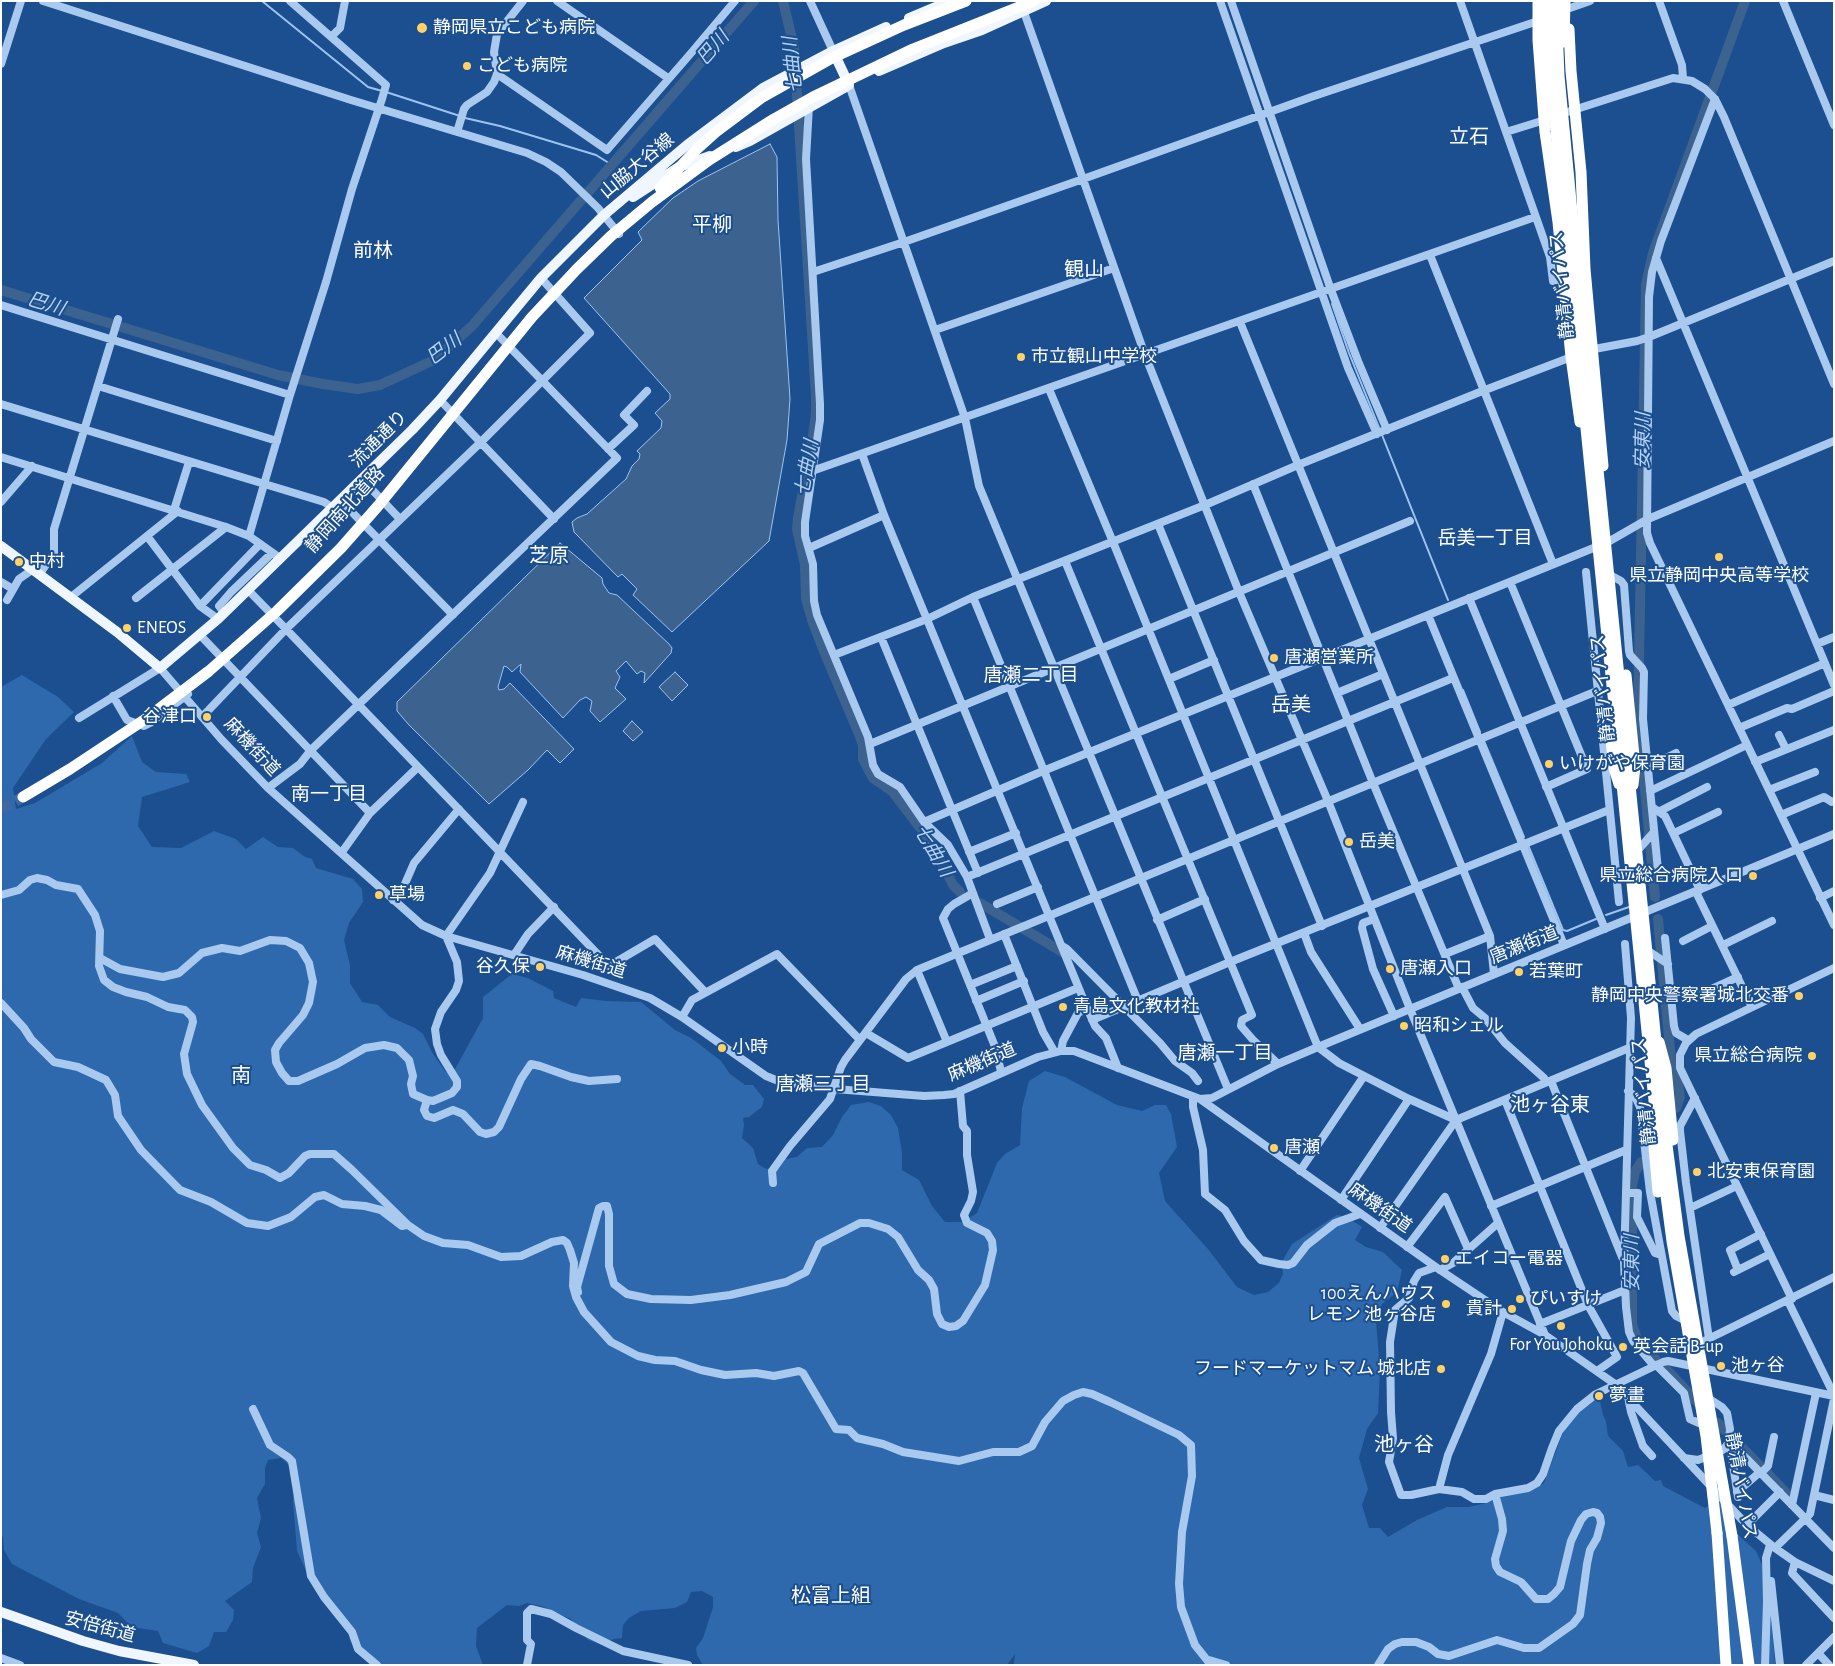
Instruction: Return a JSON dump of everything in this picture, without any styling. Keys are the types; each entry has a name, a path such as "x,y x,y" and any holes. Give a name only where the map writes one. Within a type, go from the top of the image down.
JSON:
{"highway":[{"path":"650,200 704,143 761,98 832,58 904,25 966,1"},
{"path":"650,200 709,160 813,97 913,49 1034,1"},
{"path":"1538,1 1544,120 1564,278 1571,357 1591,494 1626,791 1637,851 1642,996 1652,1093 1671,1241 1684,1320 1690,1354 1698,1368"},
{"path":"1544,1 1543,39 1552,163 1566,238"},
{"name":"静清バイパス","path":"1548,1 1550,67 1566,238 1657,1129 1672,1241 1703,1398 1717,1533 1726,1665"},
{"name":"静清バイパス","path":"1556,1 1559,76 1665,1130 1679,1236 1732,1536 1748,1665"},
{"path":"1568,4 1564,39 1582,268 1581,297"},
{"path":"1568,4 1574,110 1581,172 1584,269 1600,419 1626,791 1628,877 1652,954 1656,1033 1674,1190 1700,1346 1698,1368 1716,1452 1716,1475 1712,1487"},
{"name":"静岡南北道路","path":"22,796 107,746 147,718 209,671 277,611 341,548 378,506 544,304 611,236 650,200"},
{"path":"1584,413 1584,448 1594,585 1610,732 1614,768 1626,791"},
{"path":"1597,459 1612,538 1635,766 1626,791"},
{"path":"1656,1033 1666,1068 1673,1140 1709,1378 1711,1412"},
{"path":"1652,1093 1651,1130 1658,1192 1676,1308 1690,1370 1703,1398"}],"main road":[{"name":"山脇大谷線","path":"601,212 763,88 833,51 950,1"},
{"name":"山脇大谷線","path":"601,212 679,167 750,141 849,85 936,47 982,30 1046,1"},
{"path":"833,51 849,85"},
{"name":"流通通り","path":"160,668 221,616 248,590 276,555 336,504 412,430 440,400 541,278 601,212"},
{"name":"麻機街道","path":"1,546 117,632 160,668"},
{"name":"安倍街道","path":"1,1612 83,1641 194,1665"}],"street":[{"path":"1,64 20,1"},
{"path":"43,1 527,153 546,162 578,187 619,234 556,296 511,348 365,528 275,618 226,662 150,724 144,726 127,720 113,696"},
{"path":"249,536 290,395 326,282 352,189 386,85 290,1"},
{"path":"331,37 340,28 345,1"},
{"path":"457,132 464,109 491,87 497,74 494,52 497,34 523,1"},
{"path":"557,1 668,78"},
{"path":"497,74 607,150 735,1"},
{"path":"810,1 833,51"},
{"path":"1220,1 1348,368 1377,434"},
{"path":"1231,1 1331,290 1387,430"},
{"path":"1460,1 1550,257 1553,281 1564,278"},
{"path":"1568,4 1590,1"},
{"path":"1659,1 1682,65 1683,78"},
{"path":"1783,1 1834,124"},
{"path":"1024,12 1145,355 1275,678 1328,801 1410,1009 1545,1335"},
{"path":"813,272 1083,180 1260,115 1538,21"},
{"path":"1506,132 1659,81 1683,78 1705,89 1715,99 1724,117 1834,384"},
{"path":"849,85 966,418 980,486 1228,1089"},
{"path":"1715,99 1661,242 1652,272 1648,336 1647,533 1650,543 1834,926"},
{"path":"808,107 806,159 820,412 805,522 805,536 813,564 814,601 817,615 870,744 870,756 873,765 878,774 900,787 924,822 948,846 967,877 990,940"},
{"path":"812,471 1535,218"},
{"path":"1430,255 1554,564"},
{"path":"1656,258 1833,681"},
{"path":"834,655 1485,390 1592,349 1637,341 1834,261"},
{"path":"935,330 1114,268"},
{"path":"202,717 286,629 399,518 481,442 590,333 541,278"},
{"path":"1,305 290,395"},
{"path":"7,600 19,579 36,572 54,553 54,529 118,319"},
{"path":"1240,322 1490,936 1494,974"},
{"path":"268,788 300,764 311,750 617,458 496,332"},
{"path":"98,386 277,441"},
{"path":"1049,388 1318,1046 1339,1063 1409,1099 1456,1120"},
{"path":"608,449 634,425 624,414 647,391"},
{"path":"440,400 554,519"},
{"path":"1,404 189,462 336,504 365,528 453,616"},
{"path":"924,822 1323,657 1608,542 1648,519 1834,441"},
{"path":"862,454 884,515 1078,988 1092,1020 1106,1038 1118,1068"},
{"path":"1,456 226,527 249,536 276,555 231,592 219,606 221,616"},
{"path":"71,597 147,536 176,510 189,462"},
{"path":"1,502 32,466"},
{"path":"362,479 399,518"},
{"path":"1253,484 1373,783 1460,988 1473,1008 1485,1018 1505,1043 1548,1082 1586,1167 1624,1262"},
{"path":"809,548 884,515"},
{"path":"870,744 1410,521"},
{"path":"1158,524 1322,926"},
{"path":"136,598 226,527"},
{"path":"147,536 200,606 221,616"},
{"path":"200,606 260,544"},
{"path":"1065,560 1252,1015 1242,1020 1242,1026 1254,1041 1278,1064"},
{"path":"1586,572 1619,902"},
{"path":"1610,575 1621,581 1624,585 1629,651 1644,672 1643,719 1659,880"},
{"path":"1,582 13,589"},
{"path":"1510,582 1587,770 1546,787"},
{"path":"248,590 609,966"},
{"path":"973,597 1138,1001"},
{"path":"1469,598 1605,928"},
{"path":"1589,605 1602,598"},
{"path":"1428,615 1564,945"},
{"path":"200,635 370,813"},
{"path":"881,636 978,873"},
{"path":"1817,644 1834,637"},
{"path":"1169,678 1214,660"},
{"path":"1728,705 1825,664"},
{"path":"79,718 160,668"},
{"name":"麻機街道","path":"160,668 242,763 422,925 446,936 603,982 650,998 682,1016 766,1076 781,1082 834,1089 944,1096 960,1091 1038,1056 1058,1051 1074,1052 1197,1099 1438,1269 1503,1312 1545,1335 1615,1384 1747,1525 1773,1547 1795,1562 1834,1582"},
{"path":"1337,693 1383,674"},
{"path":"967,877 1453,678"},
{"path":"773,1183 772,1171 790,1146 830,1100 841,1067 910,974 916,970 1597,691"},
{"path":"1739,728 1788,708 1792,709 1834,691"},
{"path":"1755,762 1834,730"},
{"path":"1779,735 1786,750"},
{"path":"1650,791 1747,746"},
{"path":"1648,766 1676,753"},
{"path":"342,852 370,813 418,766"},
{"path":"1769,790 1815,772"},
{"path":"1660,811 1707,787"},
{"path":"1781,815 1824,797 1834,801"},
{"path":"100,958 120,969 163,977 179,973 202,953 222,948 240,950 270,940 286,941 300,948 309,963 313,982 309,1003 303,1015 275,1050 276,1062 289,1081 298,1081 338,1064 365,1048 384,1045 397,1048 409,1060 413,1076 411,1084 413,1094 433,1100 452,1093 457,1081 441,1055 435,1029 441,1012 456,990 459,981 457,962 446,936 486,880 523,802"},
{"path":"1652,807 1665,816 1674,833 1712,926 1752,1007"},
{"path":"394,900 400,894 414,863 459,809"},
{"path":"1092,1020 1230,962 1609,810"},
{"path":"1674,833 1718,812"},
{"path":"1637,851 1654,832"},
{"path":"969,852 1016,833"},
{"name":"唐瀬街道","path":"1197,1099 1212,1098 1318,1046 1834,834"},
{"path":"1615,866 1628,877"},
{"path":"1617,881 1620,876 1628,877"},
{"path":"1,895 19,890 30,880 37,878 47,880 56,885 78,889 95,915 100,932 98,946 99,966 104,980 113,987 148,998 168,1007 185,1010 191,1015 193,1022 184,1054 186,1074 202,1105 241,1157 250,1165 266,1170 280,1178 289,1173 305,1156 310,1154 334,1154 408,1225 424,1236 443,1243 468,1245 501,1257 521,1256 552,1242 563,1240 567,1243 574,1264 573,1286 576,1297 589,1320 611,1342 638,1356 655,1360 675,1361 701,1370 724,1375 756,1372 774,1376 799,1371 803,1373 836,1429 849,1430 857,1438 883,1444 903,1452 958,1461 993,1452 1019,1452 1032,1446 1044,1422 1063,1401 1083,1392 1110,1402 1179,1435 1191,1445 1192,1476 1182,1532 1179,1584 1181,1607 1195,1645 1210,1663 1226,1665"},
{"path":"997,904 1038,887"},
{"path":"1820,898 1834,891"},
{"path":"973,893 954,904 948,909 943,918 996,1049 1001,1072"},
{"path":"1157,920 1205,900"},
{"path":"514,955 528,934 554,907"},
{"path":"1374,919 1363,923 1362,928 1374,969 1394,1016"},
{"path":"1722,945 1772,921"},
{"path":"1683,941 1712,926"},
{"path":"1304,933 1311,952 1360,1030"},
{"path":"1004,934 1043,1032 1058,1051 1078,1013 1087,1008"},
{"path":"1444,954 1490,936"},
{"path":"1665,938 1674,1026 1676,1033 1688,1040"},
{"path":"603,982 609,966 655,939 704,992"},
{"path":"1625,944 1631,1018 1624,1262 1629,1332 1633,1341 1684,1394 1690,1419 1700,1423"},
{"path":"1062,946 1124,1006 1175,1061 1192,1073 1198,1081"},
{"path":"682,1016 692,1000 704,992 777,954 860,1040"},
{"path":"1652,954 1667,964"},
{"path":"970,985 1017,966"},
{"path":"1765,1665 1766,1558 1773,1547 1810,1514 1834,1397 1831,1381 1790,1300 1770,1254 1680,1068 1680,1055 1688,1040 1696,1034 1834,968"},
{"path":"916,970 947,1042"},
{"path":"1703,994 1738,977"},
{"path":"976,1000 1024,981"},
{"path":"866,1033 908,1058 1078,988"},
{"path":"1629,999 1632,996 1642,996"},
{"path":"1,1003 24,1028 31,1039 54,1062 78,1067 106,1080 115,1095 118,1116 137,1143 180,1190 211,1202 247,1223 268,1226 291,1217 315,1197 324,1195 342,1204 382,1210 402,1226 408,1225"},
{"path":"1380,1228 1456,1120 1629,1048"},
{"path":"428,1100 424,1110 428,1116 434,1118 453,1110 463,1114 480,1132 486,1134 494,1132 499,1127 521,1079 531,1064 571,1078 589,1081 617,1079"},
{"path":"1300,1170 1364,1076"},
{"path":"582,1309 578,1287 599,1208 603,1206 608,1209 609,1214 609,1266 614,1284 627,1294 651,1299 691,1300 730,1295 786,1282 806,1272 819,1244 860,1223 869,1223 888,1229 898,1237 918,1270 929,1280 934,1289 937,1314 942,1324 949,1327 956,1326 963,1321 984,1285 993,1250 992,1241 987,1233 967,1223 964,1215 971,1202 973,1192 967,1130 963,1126 960,1091"},
{"path":"1628,1091 1635,1096 1640,1107 1650,1192 1672,1311 1676,1316 1684,1320"},
{"path":"1695,1098 1680,1126 1680,1131 1710,1339"},
{"path":"1197,1099 1193,1107 1202,1150 1205,1194 1225,1210 1244,1241 1261,1260 1288,1265 1293,1263 1307,1245 1335,1223 1360,1214"},
{"path":"1341,1200 1409,1099"},
{"path":"1505,1100 1588,1305 1617,1357 1597,1371"},
{"path":"1492,1206 1626,1150"},
{"path":"1690,1208 1737,1186"},
{"path":"1626,1193 1638,1193 1637,1218 1655,1253 1661,1255"},
{"path":"1407,1247 1445,1197 1468,1249"},
{"path":"1498,1223 1453,1263 1438,1269 1419,1273 1414,1281 1409,1298 1395,1310 1390,1342 1393,1438 1389,1462 1401,1495 1411,1495 1439,1489 1462,1492 1474,1499 1486,1499 1495,1494 1528,1488 1537,1483 1543,1474 1559,1432 1577,1409 1596,1394 1615,1384 1655,1365 1668,1362 1834,1397"},
{"path":"1760,1234 1730,1250 1736,1271 1770,1254"},
{"path":"1690,1354 1710,1339 1834,1278"},
{"path":"1540,1324 1626,1290"},
{"path":"1439,1489 1448,1455 1491,1354 1503,1312"},
{"path":"1792,1505 1816,1393"},
{"path":"1628,1396 1631,1412 1643,1446 1652,1456"},
{"path":"1703,1398 1725,1409 1727,1413 1730,1429 1729,1443 1738,1494 1768,1466 1774,1437"},
{"path":"252,1409 270,1445 288,1457 292,1462 311,1576 324,1597 352,1632 358,1648 377,1665"},
{"path":"1684,1458 1698,1460 1724,1449 1729,1443"},
{"path":"1729,1443 1834,1548"},
{"path":"1747,1525 1780,1492"},
{"path":"1378,1665 1388,1649 1402,1642 1416,1642 1438,1654 1449,1656 1497,1640 1524,1648 1539,1648 1573,1624 1580,1615 1587,1564 1590,1550 1598,1538 1601,1523 1600,1517 1597,1513 1592,1512 1586,1514 1581,1520 1571,1541 1560,1587 1548,1599 1536,1599 1521,1582 1500,1572 1496,1566 1495,1559 1502,1531 1502,1519 1495,1494"},
{"path":"1814,1495 1834,1500"},
{"path":"1795,1562 1792,1573 1834,1618"},
{"path":"1766,1568 1770,1577 1780,1665"},
{"path":"527,1665 531,1644 527,1640 527,1613 531,1609 550,1614 623,1651 685,1664"},
{"path":"1806,1665 1834,1637"},
{"path":"1818,1653 1829,1665"},
{"path":"1,1658 20,1665"}],"shaded area":[{"path":"770,144 777,157 778,220 790,399 787,440 769,541 672,632 633,595 637,589 622,574 618,577 574,532 572,522 587,514 626,479 632,466 639,459 640,454 637,451 661,428 662,421 655,413 670,399 670,394 584,298 642,240 638,232 673,198 698,181"},
{"path":"560,543 602,578 603,584 609,593 617,595 669,644 672,648 671,653 644,683 645,673 641,671 637,674 626,661 616,671 620,677 615,688 626,699 600,722 590,711 592,701 586,697 580,700 563,718 520,672 521,664 512,672 504,666 498,687 499,690 504,689 510,683 574,749 560,763 547,750 528,770 489,804 409,725 397,711 397,702"},
{"path":"675,672 688,685 672,701 659,687"},
{"path":"22,675 58,697 74,712 46,739 13,788 16,809 35,803 102,763 132,736 142,762 156,772 186,774 190,782 142,797 138,826 152,847 181,848 214,831 236,839 246,849 263,837 278,847 293,848 305,857 312,859 316,868 353,879 362,889 363,902 349,923 344,940 350,965 350,983 362,1002 378,1005 390,1017 415,1028 423,1034 433,1054 446,1072 454,1071 483,1018 483,997 512,974 528,978 553,991 554,998 576,1007 581,998 641,1002 675,1030 691,1038 721,1061 730,1074 745,1085 753,1085 764,1099 762,1107 749,1117 743,1118 742,1138 753,1148 758,1164 766,1169 779,1168 786,1159 797,1157 807,1148 822,1147 833,1135 842,1117 851,1105 869,1102 881,1106 891,1115 898,1128 902,1153 902,1170 919,1180 932,1206 945,1222 963,1222 977,1213 997,1163 1005,1154 1020,1145 1022,1108 1029,1081 1045,1071 1065,1077 1117,1105 1142,1111 1155,1105 1166,1105 1171,1114 1177,1147 1159,1173 1165,1201 1208,1249 1237,1287 1254,1295 1268,1292 1279,1283 1283,1274 1282,1265 1284,1258 1292,1244 1337,1215 1347,1217 1362,1227 1355,1240 1366,1247 1383,1252 1402,1270 1397,1292 1382,1304 1376,1322 1380,1369 1378,1413 1367,1429 1359,1458 1368,1489 1362,1505 1369,1528 1380,1528 1388,1537 1417,1520 1447,1507 1469,1507 1486,1503 1502,1495 1531,1491 1544,1483 1567,1422 1584,1406 1589,1405 1599,1397 1608,1436 1623,1451 1628,1467 1638,1465 1655,1481 1661,1480 1663,1486 1705,1508 1727,1496 1736,1533 1756,1551 1768,1578 1775,1665 1014,1665 1015,1654 1007,1665 703,1665 697,1655 696,1648 703,1638 713,1607 713,1597 702,1591 691,1592 687,1602 675,1608 641,1611 629,1618 623,1625 622,1638 613,1639 602,1645 588,1640 571,1619 541,1606 527,1603 519,1606 507,1605 477,1628 476,1646 483,1665 374,1665 368,1661 350,1640 346,1623 327,1606 313,1586 297,1551 291,1467 281,1458 268,1460 265,1468 265,1484 257,1498 261,1518 257,1533 261,1547 253,1568 252,1582 225,1601 234,1610 233,1620 226,1632 214,1632 209,1646 197,1653 163,1643 158,1631 138,1628 127,1622 118,1613 79,1599 12,1564 4,1550 3,1537 1,1536 1,687"},
{"path":"632,721 643,732 633,741 623,731"}],"waterway":[{"path":"262,1 368,87 382,91"},
{"name":"巴川","path":"1,290 278,375 358,389 380,385 434,360 472,326 754,1"},
{"name":"七曲川","path":"783,1 794,47 816,396 813,436 797,529 805,565 806,599 823,649 863,745 863,759 867,767 873,778 892,791 931,842 953,885 960,892"},
{"name":"安東川","path":"1655,897 1638,715 1646,284 1653,253 1745,1"},
{"path":"386,92 460,116"},
{"path":"465,118 500,126 596,155 612,165"},
{"path":"1332,304 1349,353 1380,430"},
{"path":"1382,435 1448,600"},
{"path":"1463,690 1480,732"},
{"path":"1484,741 1524,837"},
{"path":"1528,845 1563,930 1567,931 1596,919"},
{"name":"七曲川","path":"980,903 1069,956"},
{"path":"1606,915 1629,907"},
{"name":"安東川","path":"1658,919 1671,1060 1680,1097 1676,1108"},
{"name":"安東川","path":"1641,1162 1635,1172 1632,1186 1632,1324 1637,1339 1655,1358"},
{"name":"安東川","path":"1667,1370 1697,1402"},
{"name":"安東川","path":"1718,1423 1762,1468"},
{"name":"安東川","path":"1766,1472 1791,1498"}],"tunnel":[{"path":"1,809 23,797"}],"place":[{"name":"静岡県立こども病院","path":"422,28"},
{"name":"こども病院","path":"467,66"},
{"name":"市立観山中学校","path":"1021,357"},
{"name":"県立静岡中央高等学校","path":"1719,557"},
{"name":"中村","path":"19,562"},
{"name":"ENEOS","path":"127,628"},
{"name":"唐瀬営業所","path":"1274,658"},
{"name":"谷津口","path":"207,717"},
{"name":"いけがや保育園","path":"1549,764"},
{"name":"岳美","path":"1349,842"},
{"name":"県立総合病院入口","path":"1753,876"},
{"name":"草場","path":"379,895"},
{"name":"谷久保","path":"540,967"},
{"name":"唐瀬入口","path":"1390,969"},
{"name":"若葉町","path":"1519,972"},
{"name":"静岡中央警察署城北交番","path":"1799,996"},
{"name":"青島文化教材社","path":"1063,1007"},
{"name":"昭和シェル","path":"1404,1026"},
{"name":"小時","path":"722,1048"},
{"name":"県立総合病院","path":"1812,1056"},
{"name":"唐瀬","path":"1274,1148"},
{"name":"北安東保育園","path":"1697,1172"},
{"name":"エイコー電器","path":"1445,1259"},
{"name":"ぴいすけ","path":"1520,1299"},
{"name":"100えんハウス レモン 池ヶ谷店","path":"1446,1304"},
{"name":"貴計","path":"1512,1309"},
{"name":"For You Johoku","path":"1561,1326"},
{"name":"英会話 B-up","path":"1623,1347"},
{"name":"池ヶ谷","path":"1721,1366"},
{"name":"フードマーケットマム 城北店","path":"1441,1369"},
{"name":"夢畫","path":"1599,1396"}],"district":[{"name":"立石","path":"1469,137"},
{"name":"平柳","path":"712,225"},
{"name":"前林","path":"373,251"},
{"name":"観山","path":"1084,270"},
{"name":"岳美一丁目","path":"1485,538"},
{"name":"芝原","path":"549,556"},
{"name":"唐瀬二丁目","path":"1031,675"},
{"name":"岳美","path":"1291,705"},
{"name":"南一丁目","path":"329,794"},
{"name":"唐瀬一丁目","path":"1225,1053"},
{"name":"南","path":"241,1076"},
{"name":"唐瀬三丁目","path":"823,1084"},
{"name":"池ヶ谷東","path":"1550,1105"},
{"name":"池ヶ谷","path":"1404,1445"},
{"name":"松富上組","path":"831,1596"}]}
